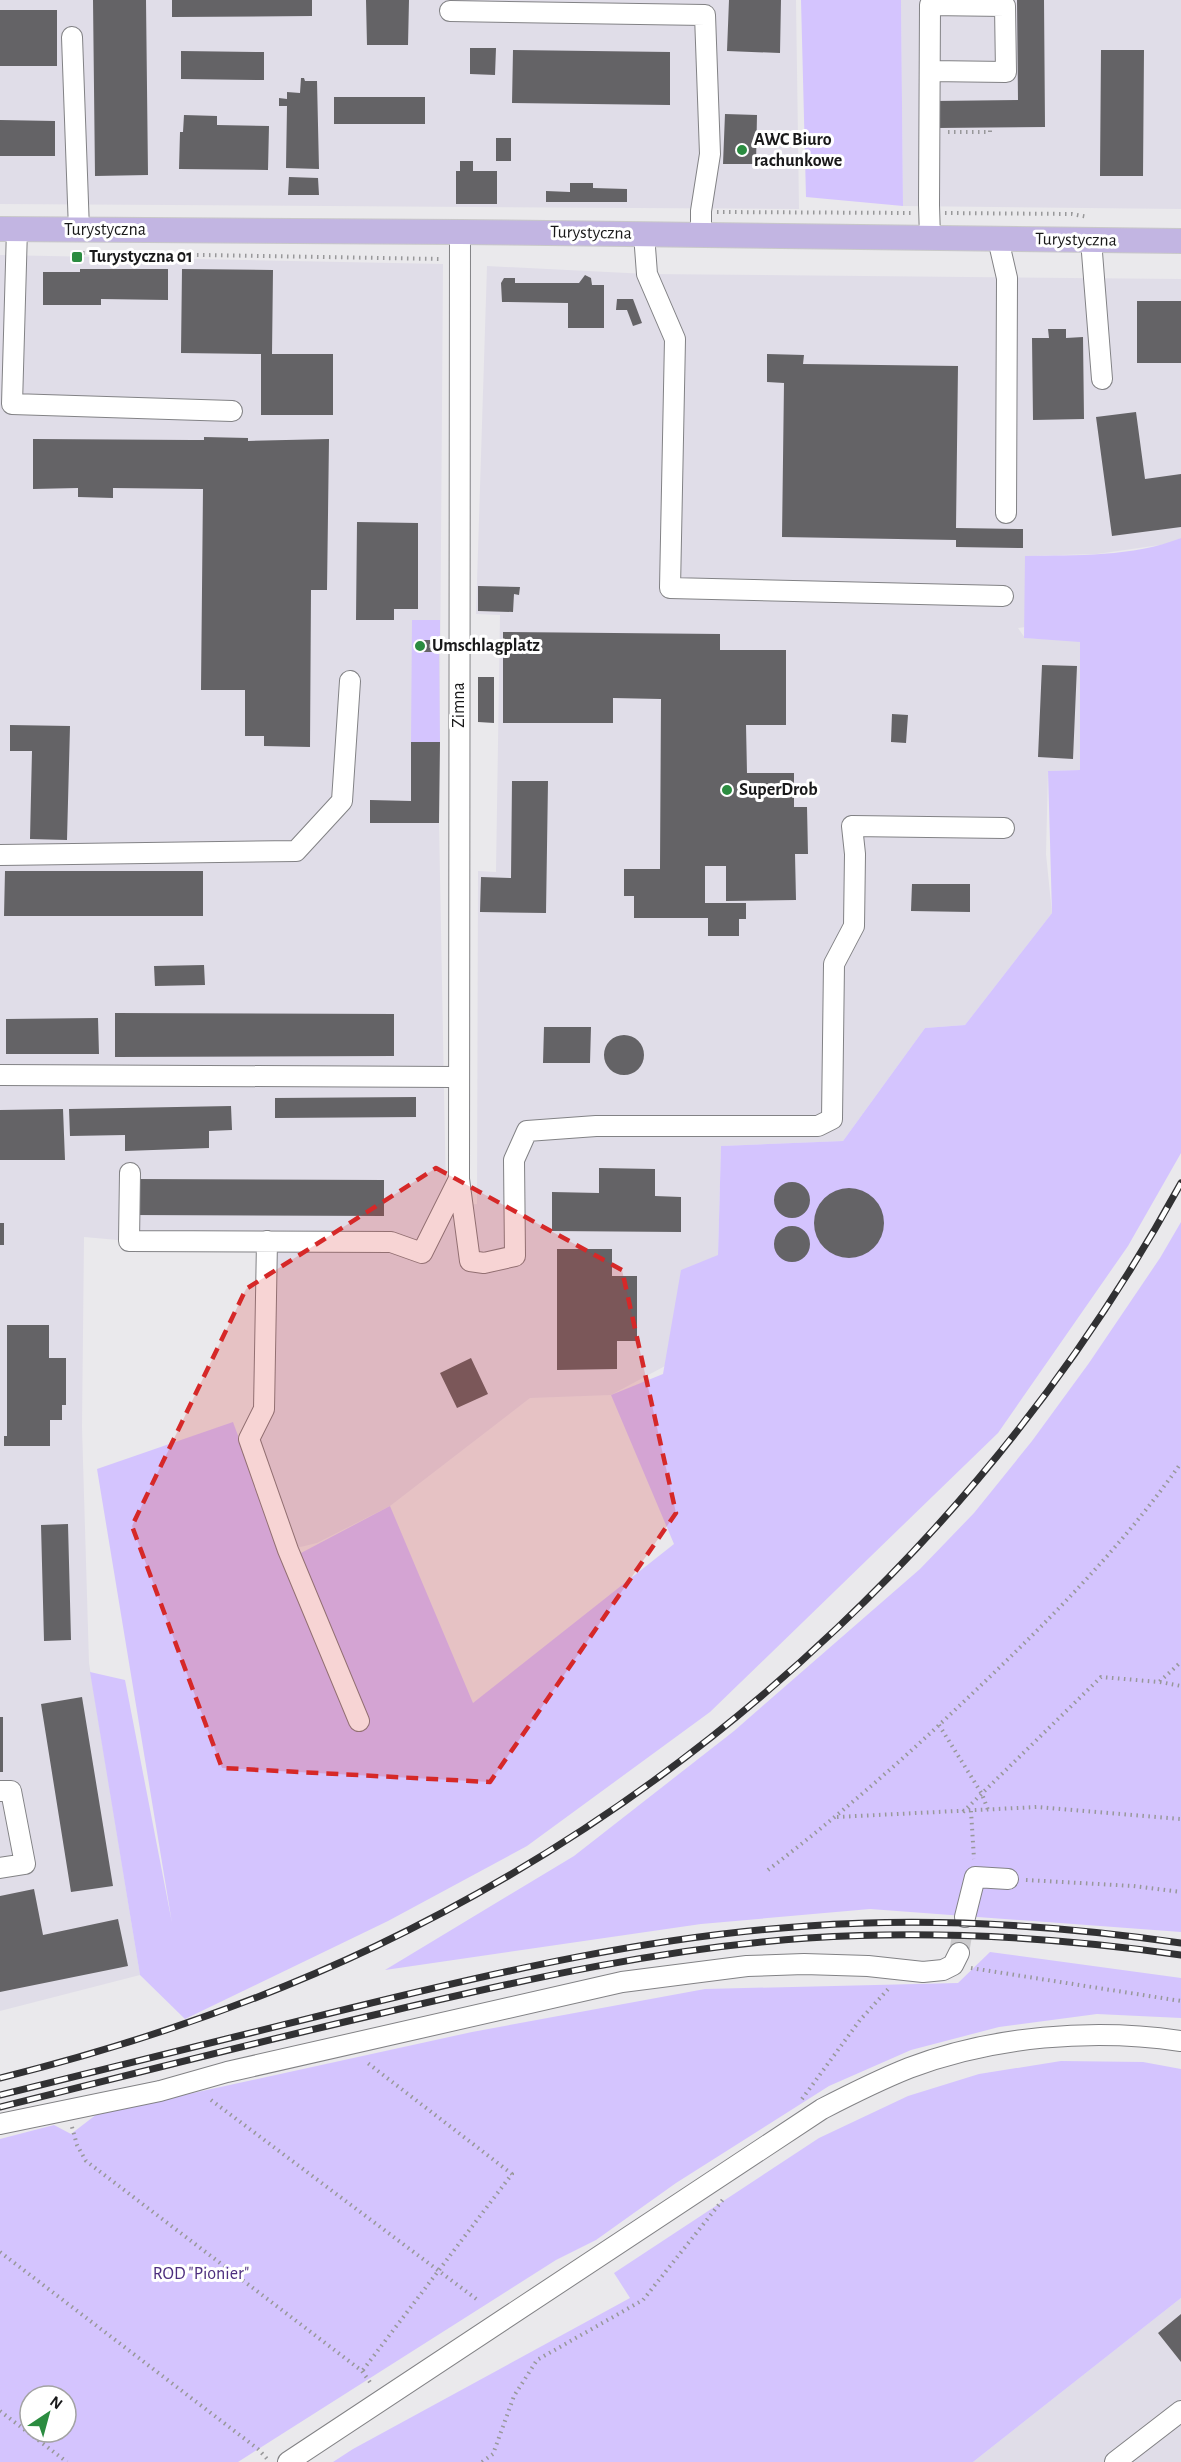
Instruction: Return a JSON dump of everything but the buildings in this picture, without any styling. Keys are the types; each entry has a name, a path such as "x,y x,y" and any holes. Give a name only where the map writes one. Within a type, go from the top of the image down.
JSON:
{"main road":[{"name":"Turystyczna","path":"9,229 76,241 460,232 1181,241"}],"street":[{"path":"930,71 1006,72 1005,6 930,5 930,71 930,238"},
{"path":"450,10 705,15 710,154 701,211 701,235"},
{"path":"72,36 76,241"},
{"path":"9,229 12,404 232,411"},
{"name":"Zimna","path":"460,232 459,1179 470,1261 483,1263 515,1256 514,1160 527,1131 596,1126 818,1126 832,1119 834,964 854,926 855,854 852,826 1004,828"},
{"path":"644,234 647,274 675,339 670,588 1003,596"},
{"path":"998,238 1007,278 1006,513"},
{"path":"1091,240 1102,379"},
{"path":"0,855 296,851 342,801 350,681"},
{"path":"0,1075 453,1077"},
{"path":"130,1173 129,1240 391,1242 422,1253 459,1179"},
{"path":"267,1241 264,1409 249,1439 288,1550 359,1721"},
{"path":"0,1791 11,1791 24,1864 0,1868"},
{"path":"965,1917 975,1877 1008,1879"},
{"path":"0,2124 160,2091 227,2072 622,1982 747,1966 868,1966 923,1972 956,1959"},
{"path":"288,2462 822,2109 870,2085 949,2055 1014,2042 1143,2035 1181,2041"},
{"path":"1115,2462 1181,2411"}],"path":[{"path":"944,141 944,132 990,132 990,127"},
{"path":"944,205 945,213"},
{"path":"76,241 443,259 447,262"},
{"path":"443,657 444,634"},
{"path":"423,646 443,646"},
{"path":"768,1870 836,1817 939,1725 1064,1604 1128,1532 1181,1463"},
{"path":"1159,1682 1181,1662"},
{"path":"963,1812 1101,1677 1181,1686"},
{"path":"939,1725 982,1794 988,1810"},
{"path":"836,1817 1037,1807 1181,1819"},
{"path":"971,1811 975,1877"},
{"path":"1008,1879 1133,1886 1181,1892"},
{"path":"956,1959 1181,2001"},
{"path":"68,2109 77,2145 86,2161 362,2371 512,2174 365,2061"},
{"path":"211,2100 479,2301"},
{"path":"0,2252 258,2449 270,2462"},
{"path":"0,2411 67,2462"}],"highlighted area":[{"path":"436,1168 622,1270 676,1513 490,1782 222,1768 132,1526 246,1289"}],"shaded area":[{"path":"0,0 796,0 799,209 0,204"},
{"path":"901,0 1181,0 1181,209 903,206"},
{"path":"0,255 443,264 439,823 446,1196 453,1206 477,1204 478,871 496,872 500,615 476,614 487,266 647,274 1181,279 1181,538 1167,544 1097,554 1025,556 1026,627 1018,628 1025,638 1080,641 1080,770 1048,771 1046,854 1052,913 965,1025 925,1028 843,1141 721,1146 718,1255 665,1366 611,1395 530,1398 390,1506 317,1543 288,1550 249,1439 264,1409 267,1241 129,1241 84,1237 82,1427 89,1663 140,1975 0,2011"},
{"path":"1181,2298 1181,2462 973,2462"}],"green space":[{"path":"801,0 901,0 903,206 806,197"},
{"path":"1181,538 1181,1153 1128,1246 998,1433 710,1712 527,1846 388,1921 185,2019 140,1975 90,1672 125,1680 172,1923 97,1469 233,1422 282,1555 301,1553 390,1506 473,1703 674,1544 611,1395 663,1374 681,1270 718,1255 721,1146 843,1141 925,1028 965,1025 1052,913 1048,771 1080,770 1080,642 1024,638 1025,556 1124,552 1144,549"},
{"path":"412,620 440,620 440,640 417,652 439,652 440,742 411,742"},
{"path":"1181,1222 1181,1932 870,1909 701,1924 385,1970 574,1856 734,1731 920,1569 974,1513 1032,1441 1089,1363 1160,1258"},
{"name":"ROD \"Pionier\"","path":"990,1952 1181,1978 1181,2018 1097,2014 999,2027 911,2050 829,2086 676,2183 596,2240 556,2260 238,2462 0,2462 0,2139 54,2125 71,2134 97,2114 472,2032 705,1989 958,1983"},
{"path":"1061,2061 1143,2062 1181,2069 1181,2298 973,2462 333,2462 630,2298 614,2273 819,2138 908,2096 979,2074"}],"tunnel":[{"path":"959,1953 965,1917"}],"railway":[{"path":"0,2078 96,2052 191,2021 285,1986 376,1946 500,1880 619,1805 732,1721 838,1628 936,1527 1027,1418 1109,1304 1181,1183"},
{"path":"0,2095 521,1968 692,1938 808,1926 902,1922 1041,1927 1181,1943"},
{"path":"0,2107 491,1988 596,1966 701,1949 808,1938 948,1935 1088,1944 1181,1955"}],"place":[{"name":"AWC Biuro rachunkowe","path":"742,150"},
{"name":"Turystyczna 01","path":"77,257"},
{"name":"Umschlagplatz","path":"420,646"},
{"name":"SuperDrob","path":"727,790"}]}
